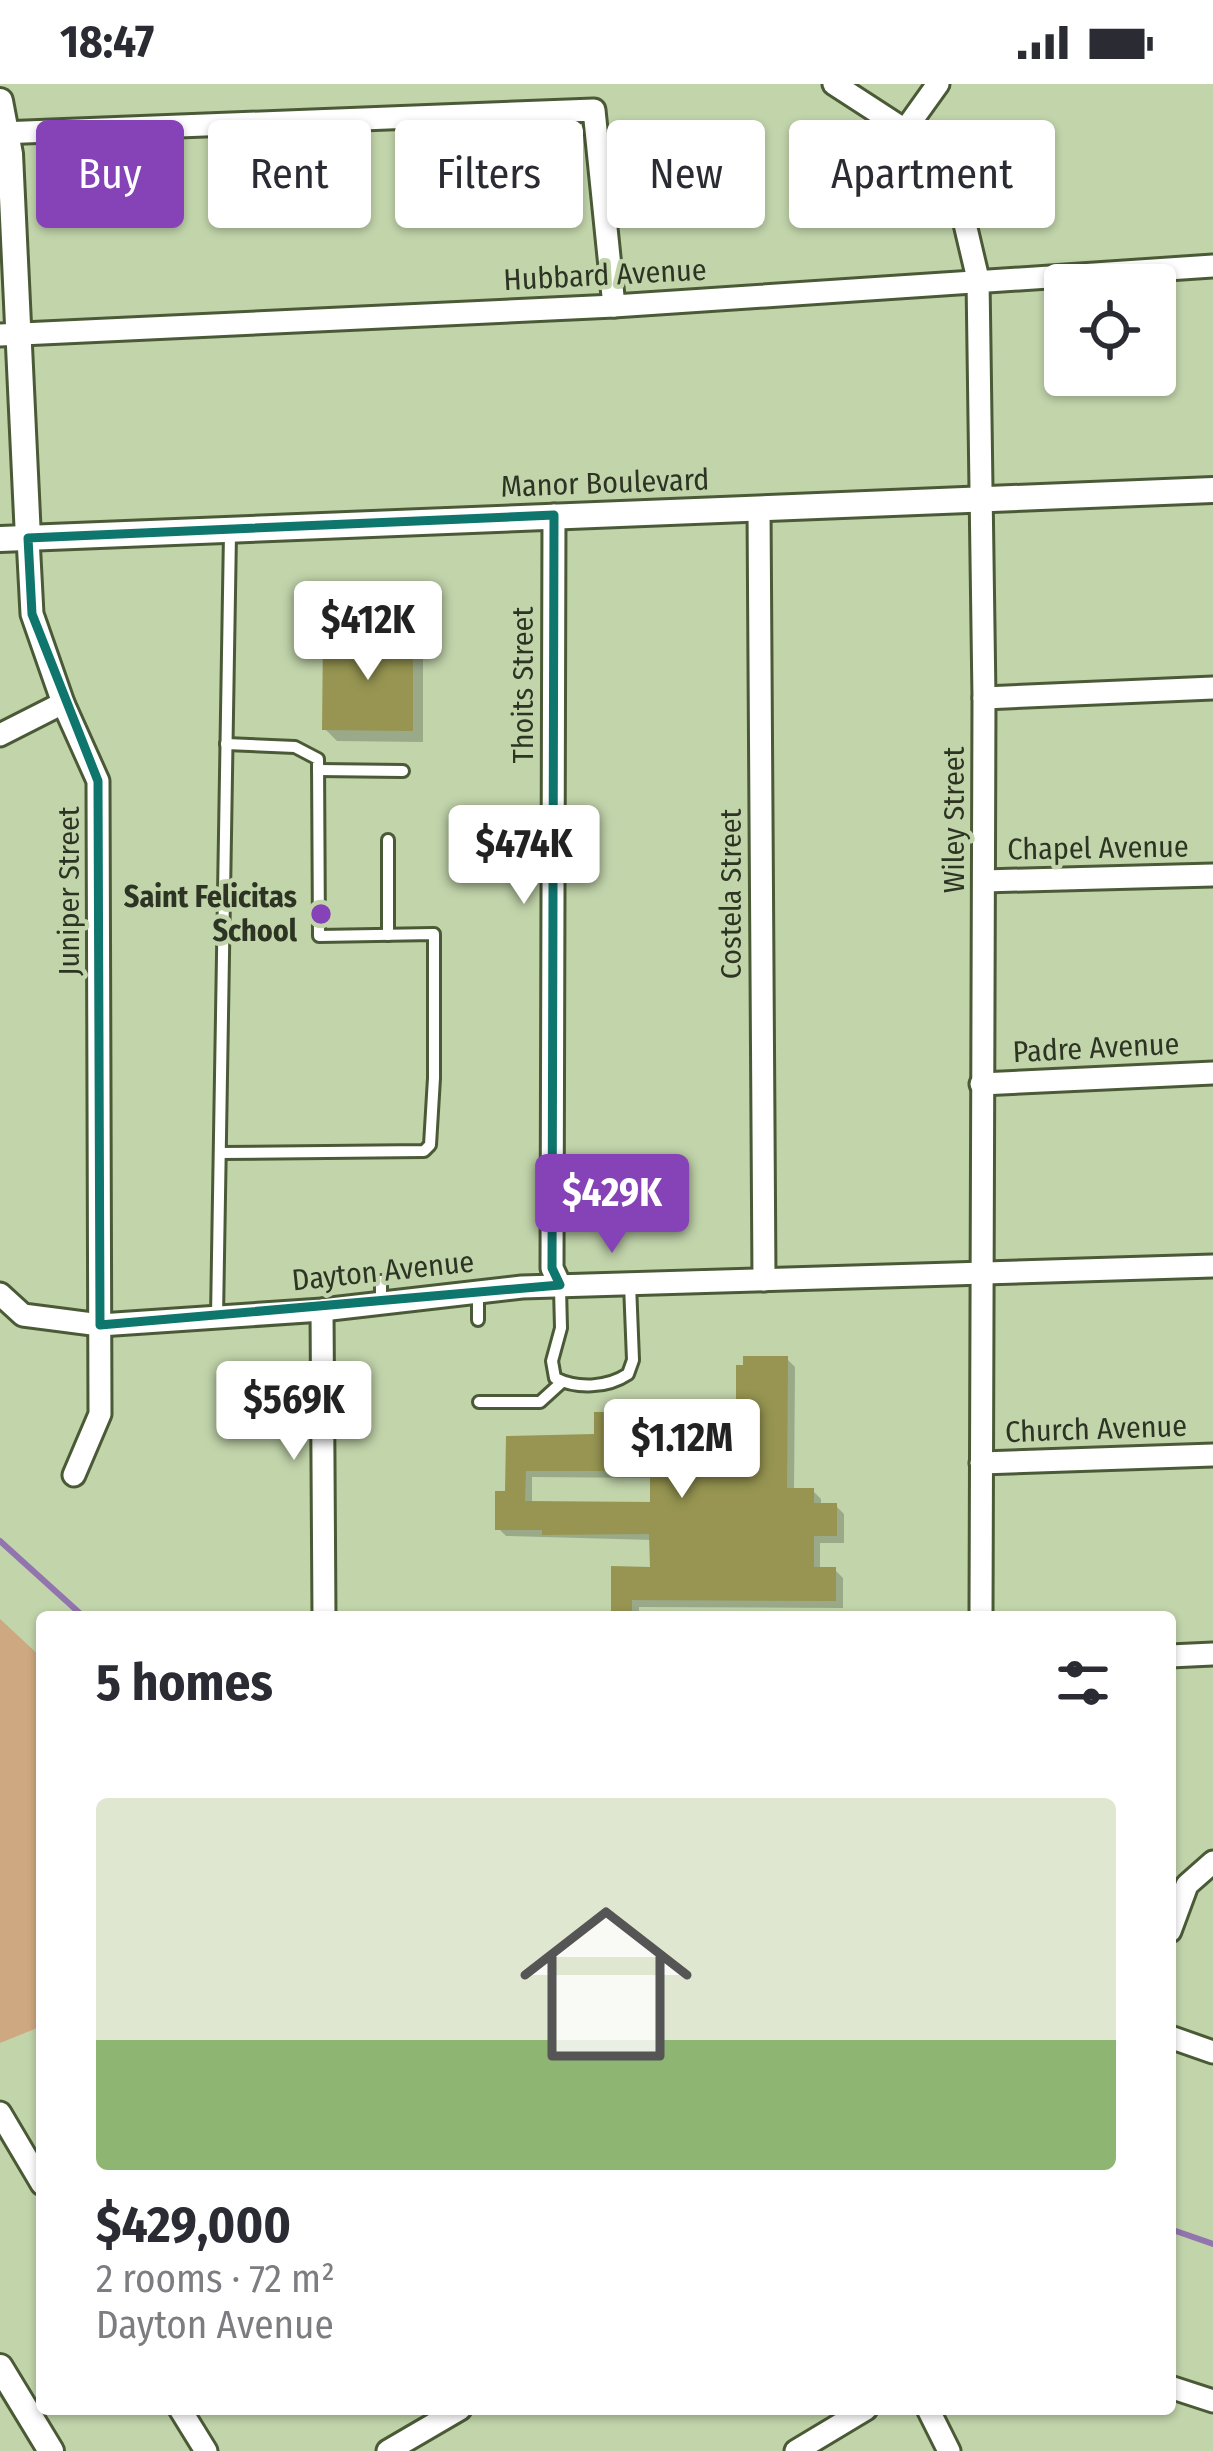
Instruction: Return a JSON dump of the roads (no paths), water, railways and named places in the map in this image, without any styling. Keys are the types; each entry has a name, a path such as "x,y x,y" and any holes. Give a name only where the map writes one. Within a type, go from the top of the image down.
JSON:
{"street":[{"name":"Wiley Street","path":"834,84 890,120"},
{"path":"912,120 938,84"},
{"name":"Juniper Street","path":"0,101 10,334 32,614 63,704 98,781 100,1414 74,1475"},
{"path":"4,133 594,110 614,306"},
{"name":"Wiley Street","path":"967,228 978,279 984,698 981,1611"},
{"name":"Hubbard Avenue","path":"10,334 614,306 1213,266"},
{"name":"Manor Boulevard","path":"0,539 1213,490"},
{"name":"Costela Street","path":"759,508 764,1280"},
{"name":"Thoits Street","path":"554,515 551,1268 560,1286"},
{"path":"984,698 1213,688"},
{"path":"0,735 63,704"},
{"name":"Chapel Avenue","path":"984,881 1213,875"},
{"name":"Padre Avenue","path":"981,1084 1213,1073"},
{"name":"Dayton Avenue","path":"0,1294 23,1315 100,1325 322,1310 381,1291 1213,1265"},
{"path":"322,1310 324,1611"},
{"name":"Church Avenue","path":"981,1463 1213,1455"},
{"path":"1176,1655 1213,1654"},
{"path":"1176,1915 1187,1885 1213,1862"},
{"path":"1176,2039 1213,2052"},
{"path":"0,2113 33,2149"},
{"path":"0,2367 51,2451"},
{"path":"1176,2389 1213,2401"},
{"path":"184,2415 206,2451"},
{"path":"388,2451 450,2415"},
{"path":"796,2451 856,2415"},
{"path":"931,2415 949,2451"}],"lane":[{"path":"217,1317 230,529"},
{"path":"220,1153 424,1150 430,1145 434,1078 434,934 319,936 318,759 295,747 226,744"},
{"path":"318,770 404,771"},
{"path":"388,840 388,935"},
{"path":"560,1286 561,1328 552,1371 562,1382 605,1385 628,1374 633,1360 630,1284"},
{"path":"478,1291 478,1320"},
{"path":"479,1402 540,1402 562,1382"}],"waterway":[{"path":"0,1541 77,1611"},
{"path":"1176,2231 1213,2244"}],"place":[{"name":"Saint Felicitas School","path":"321,914"}]}
